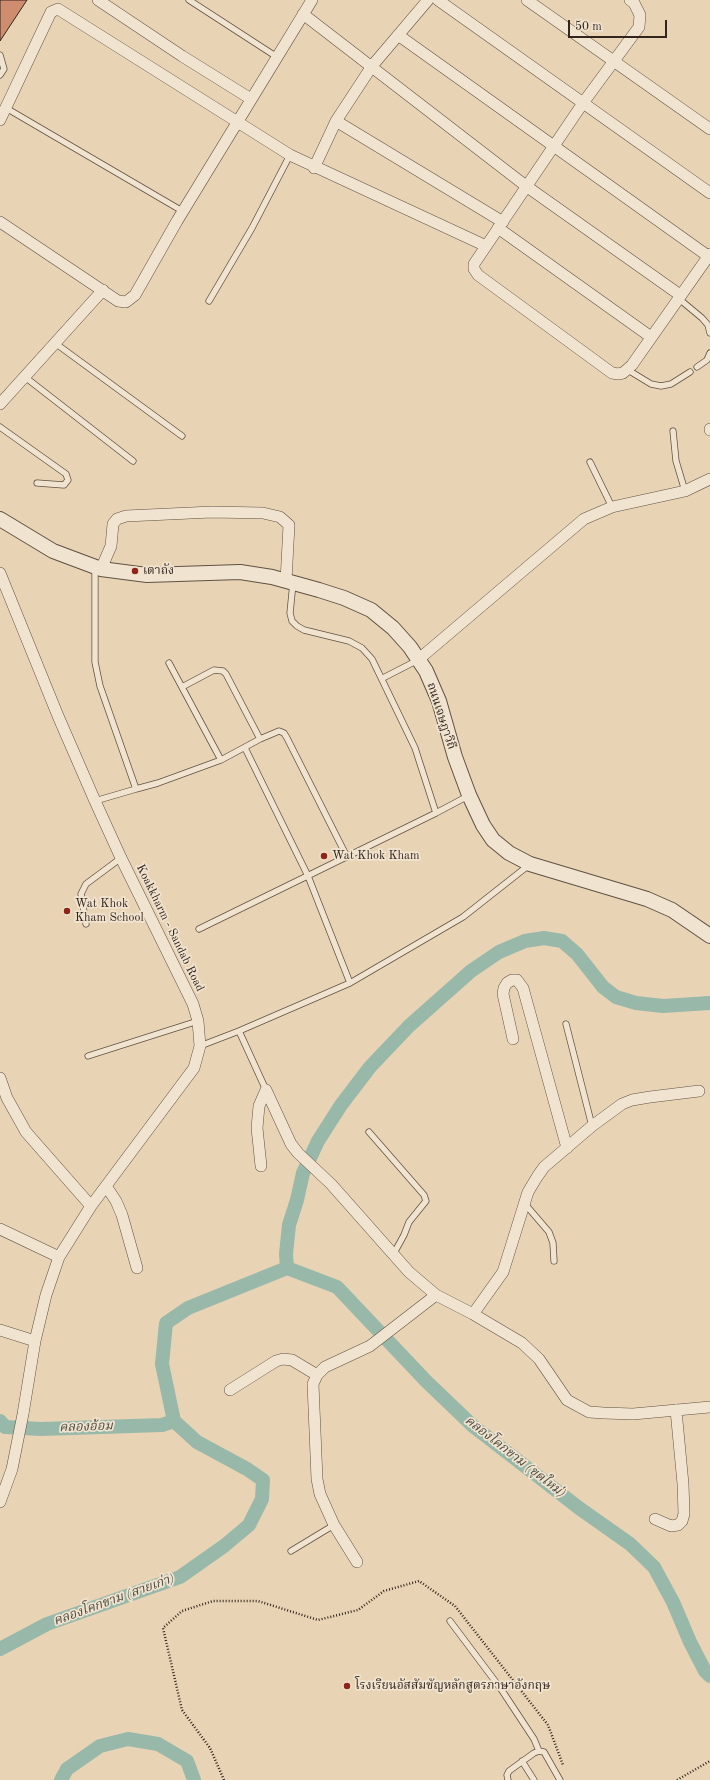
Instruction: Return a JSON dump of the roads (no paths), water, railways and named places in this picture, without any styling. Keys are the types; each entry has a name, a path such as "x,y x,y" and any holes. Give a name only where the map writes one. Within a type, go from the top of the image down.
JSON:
{"street":[{"path":"98,0 182,56 251,99"},
{"path":"0,222 118,301 126,302 135,295 236,122 312,0"},
{"path":"314,168 336,121 372,66 428,0"},
{"path":"438,0 710,193"},
{"path":"527,0 710,129"},
{"path":"398,35 554,145 709,255 628,370 618,374 612,373 478,275 474,269 474,264 526,186 554,145 583,103 639,27 640,16 634,3 630,0"},
{"path":"0,120 50,12 58,9 290,155 314,168 486,246"},
{"path":"303,14 526,186 679,296"},
{"path":"336,121 500,225 651,337"},
{"path":"0,404 103,290"},
{"path":"419,659 584,519 612,507 685,491 710,479"},
{"path":"98,568 111,546 113,524 117,519 126,516 204,513 263,513 280,517 288,525 290,582"},
{"name":"ถนนเจษฎาวิถี","path":"0,519 53,551 98,568 147,575 240,572 272,577 290,582 344,598 371,610 393,628 419,659 439,701 468,796 483,825 493,840 509,853 530,864 647,899 672,910 710,936"},
{"name":"Koakkharm - Sandab Road","path":"0,573 55,709 95,801 121,858 193,1004 198,1021 200,1046 194,1068 91,1206 59,1257 46,1295 35,1341 12,1469 0,1502"},
{"path":"513,1039 503,994 507,982 517,980 523,988 567,1148"},
{"path":"0,1078 3,1099 26,1132 91,1206"},
{"path":"266,1090 291,1144 298,1153 331,1184 409,1272 436,1295 473,1314 522,1343 538,1359 568,1400 588,1412 633,1414 710,1407"},
{"path":"261,1166 257,1128 259,1106 266,1090"},
{"path":"473,1314 503,1272 528,1192 544,1167 592,1126 622,1104 632,1100 699,1091"},
{"path":"106,1186 116,1201 122,1215 137,1268"},
{"path":"0,1229 59,1257"},
{"path":"356,1562 334,1525 320,1494 317,1479 312,1395 313,1384 317,1375 325,1367 370,1346 436,1295"},
{"path":"0,1330 35,1341"},
{"path":"230,1390 276,1360 283,1358 292,1360 317,1375"},
{"path":"656,1519 671,1526 678,1525 682,1521 684,1514 684,1484 676,1410"}],"lane":[{"path":"189,0 277,57"},
{"path":"0,55 4,69 0,75"},
{"path":"6,108 184,212"},
{"path":"209,301 252,228 290,155"},
{"path":"679,296 708,325 710,333"},
{"path":"55,343 182,436"},
{"path":"697,367 707,360 710,352"},
{"path":"628,370 651,384 661,386 671,384 690,372"},
{"path":"25,377 133,461"},
{"path":"0,427 66,474 68,480 64,485 37,483"},
{"path":"673,430 676,461 685,491"},
{"path":"590,462 612,507"},
{"path":"98,568 96,662 100,686 136,789"},
{"path":"290,582 290,613 292,621 297,626 304,630 349,641 362,648 372,659 383,678 416,748 436,813"},
{"path":"383,678 419,659"},
{"path":"169,663 221,760"},
{"path":"182,687 214,670 223,671 226,674 260,739"},
{"path":"95,801 172,778 221,760 260,739 279,731 284,733 347,857"},
{"path":"245,748 308,876 350,983"},
{"path":"199,929 468,796"},
{"path":"86,924 81,894 86,884 121,858"},
{"path":"200,1046 239,1031 350,983 463,917 530,864"},
{"path":"88,1056 198,1021"},
{"path":"566,1024 592,1126"},
{"path":"239,1031 266,1090"},
{"path":"369,1132 424,1195 426,1201 409,1222 393,1255"},
{"path":"525,1204 549,1232 553,1243 554,1261"},
{"path":"291,1551 334,1525"},
{"path":"450,1620 512,1705 537,1745 539,1751"},
{"path":"508,1780 507,1775 509,1771 539,1751 544,1752 560,1780"},
{"path":"522,1761 534,1780"}],"waterway":[{"name":"คลองโคกขาม (สายเก่า)","path":"287,1268 286,1254 289,1225 297,1200 303,1173 318,1141 341,1105 370,1067 409,1026 471,971 499,952 525,941 544,938 562,941 577,954 603,987 616,997 636,1003 663,1006 710,1003"},
{"name":"คลองโคกขาม (ขุดใหม่)","path":"287,1268 337,1287 426,1381 473,1426 579,1508 630,1544 654,1567 673,1602 690,1642 705,1671 710,1676"},
{"name":"คลองโคกขาม (สายเก่า)","path":"0,1649 47,1624 180,1577 224,1546 249,1525 262,1499 263,1480 247,1469 197,1442 174,1421 162,1364 166,1323 188,1308 287,1268"},
{"name":"คลองอ้อม","path":"0,1421 5,1427 41,1429 162,1425 174,1421"},
{"name":"คลองโคกขาม (สายเก่า)","path":"61,1780 67,1769 100,1746 128,1739 158,1744 187,1761 194,1780"}],"place":[{"name":"เตาถัง","path":"135,571"},
{"name":"Wat Khok Kham","path":"324,856"},
{"name":"Wat Khok Kham School","path":"67,911"},
{"name":"โรงเรียนอัสสัมชัญหลักสูตรภาษาอังกฤษ","path":"347,1686"}]}
